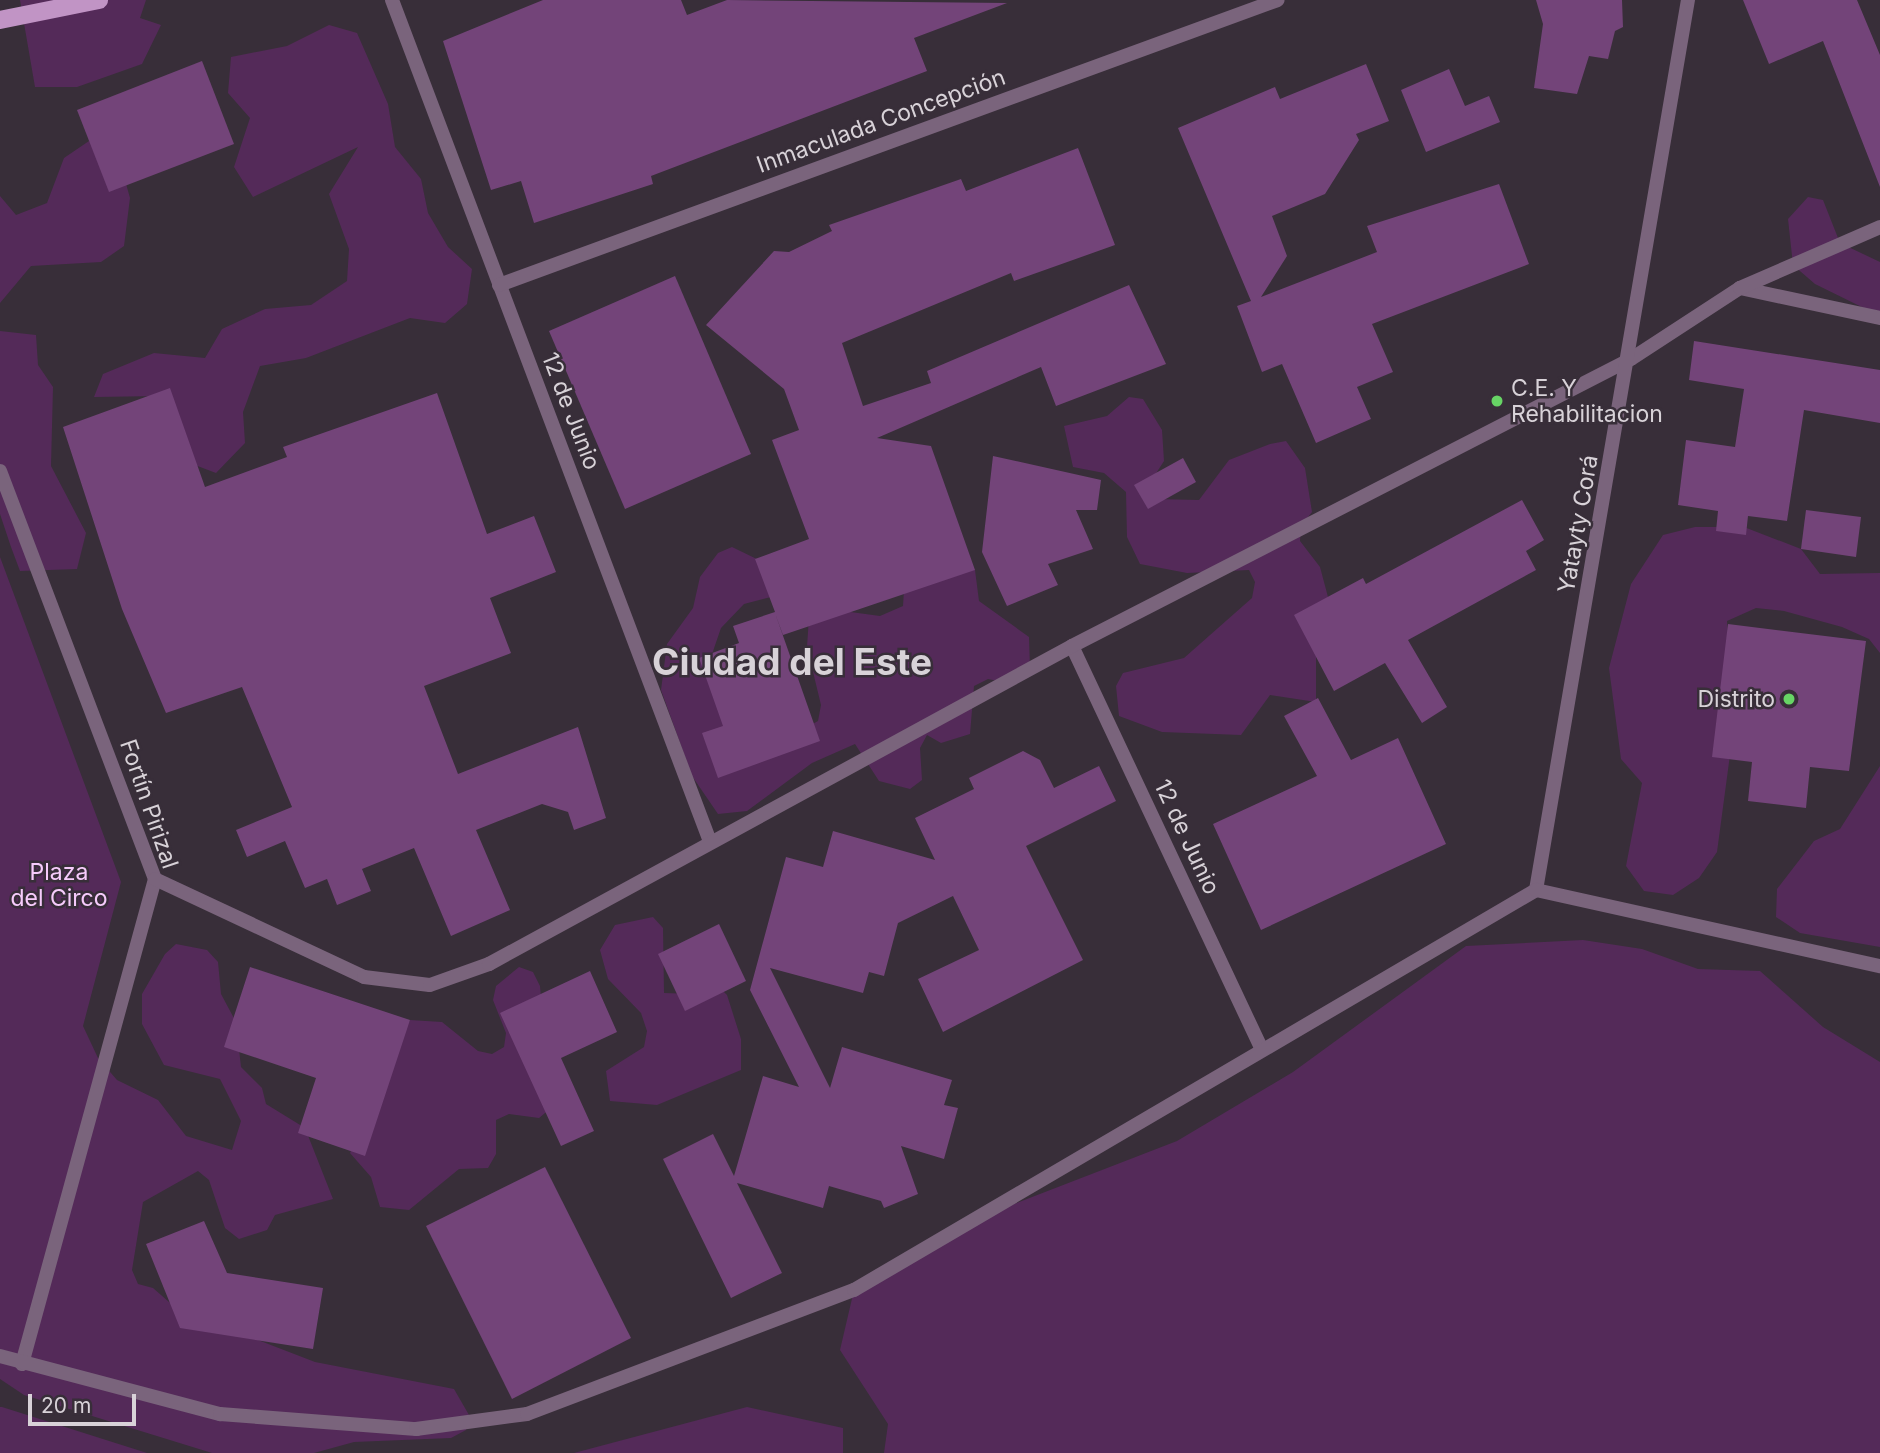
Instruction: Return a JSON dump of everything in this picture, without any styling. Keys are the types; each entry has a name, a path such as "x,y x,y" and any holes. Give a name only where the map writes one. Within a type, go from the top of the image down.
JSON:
{"main road":[{"path":"0,20 99,0"}],"street":[{"name":"12 de Junio","path":"392,0 709,839"},
{"name":"Inmaculada Concepción","path":"499,285 1278,0"},
{"name":"Yatayty Corá","path":"1536,890 1631,359 1688,0"},
{"path":"155,879 364,977 430,985 489,964 709,839 1072,646 1631,359 1740,288 1880,228"},
{"path":"1740,288 1880,318"},
{"name":"Fortín Pirizal","path":"0,471 155,879 22,1364"},
{"name":"12 de Junio","path":"1072,646 1262,1049"},
{"path":"0,1356 22,1364 220,1414 416,1429 527,1415 853,1290 1536,890 1880,966"}],"green space":[{"path":"20,0 146,0 140,18 161,25 142,64 77,87 35,87"},
{"path":"329,25 357,33 388,104 395,147 421,179 428,213 448,247 472,269 467,304 445,323 410,318 306,358 260,366 243,412 245,443 216,473 179,459 160,396 94,397 103,374 154,353 205,358 222,329 265,309 311,305 347,281 349,249 329,194 358,147 253,197 234,167 250,118 228,93 231,57 287,46"},
{"path":"89,141 121,166 130,198 124,246 101,262 31,266 0,303 0,196 16,215 47,203 64,158"},
{"path":"1808,197 1823,200 1840,243 1880,262 1880,316 1815,284 1793,265 1788,219"},
{"path":"0,331 36,335 38,365 53,387 51,466 86,533 77,569 20,571 0,514"},
{"path":"1129,397 1143,399 1162,430 1164,461 1155,475 1154,499 1199,500 1229,460 1270,444 1286,441 1305,468 1312,512 1301,526 1300,541 1320,567 1328,597 1316,657 1316,702 1270,695 1241,735 1162,732 1119,716 1116,686 1123,673 1184,658 1252,598 1255,582 1249,570 1187,573 1140,564 1127,537 1126,492 1104,473 1073,467 1064,426 1107,416"},
{"path":"1695,527 1744,527 1801,549 1820,574 1880,573 1880,653 1869,639 1842,627 1784,611 1756,608 1727,621 1734,725 1717,852 1699,878 1673,895 1644,891 1626,866 1642,783 1621,759 1609,668 1631,584 1663,535"},
{"path":"732,547 769,565 775,596 744,604 721,628 711,657 804,729 818,721 821,705 807,647 809,617 836,610 880,616 903,606 905,574 961,561 975,570 979,601 1029,637 1030,668 1003,682 988,679 974,686 970,734 941,743 927,735 920,748 922,780 910,789 879,781 855,744 812,763 747,811 718,814 692,776 661,690 667,644 693,608 700,577 718,553"},
{"name":"Plaza del Circo","path":"0,557 121,882 83,1026 98,1058 117,1080 158,1100 186,1136 232,1150 241,1121 220,1079 164,1065 142,1024 142,994 165,954 176,944 207,950 218,962 221,994 236,1022 241,1067 262,1088 266,1104 305,1128 333,1199 275,1215 267,1230 239,1239 225,1228 209,1180 198,1171 143,1202 132,1270 138,1284 153,1288 177,1309 315,1362 454,1389 469,1415 466,1430 451,1438 354,1442 314,1453 212,1453 24,1395 0,1379"},
{"path":"1880,766 1880,947 1800,933 1776,917 1777,889 1814,841 1840,829"},
{"path":"653,917 663,928 664,993 692,994 716,984 727,995 741,1039 741,1070 657,1105 610,1101 606,1071 644,1047 647,1031 641,1013 608,979 600,950 615,925"},
{"path":"1583,940 1642,949 1698,969 1760,971 1823,1027 1880,1062 1880,1453 884,1453 888,1424 840,1350 854,1290 996,1211 1177,1141 1293,1072 1466,946"},
{"path":"519,967 533,972 540,986 551,1108 539,1118 509,1114 496,1120 496,1154 488,1168 459,1169 409,1210 380,1207 371,1177 350,1153 410,1020 442,1022 478,1051 492,1054 504,1047 506,1033 493,1000 496,986"},
{"path":"2,1407 147,1453 0,1453"},
{"path":"747,1407 843,1428 843,1453 574,1453"}],"building":[{"path":"543,0 681,0 687,15 727,0 1007,3 914,38 927,71 651,176 653,184 534,223 521,181 491,190 443,41"},
{"path":"1536,0 1622,0 1623,27 1615,31 1608,59 1589,56 1577,94 1534,88 1543,24"},
{"path":"1743,0 1857,0 1880,55 1880,187 1823,41 1769,64"},
{"path":"202,61 234,144 109,192 77,110"},
{"path":"1366,64 1389,121 1356,134 1359,140 1325,194 1272,216 1287,256 1261,297 1377,252 1367,226 1499,184 1529,264 1372,324 1393,372 1357,387 1371,419 1316,443 1282,364 1262,372 1237,306 1251,301 1178,128 1275,87 1280,99"},
{"path":"1449,69 1465,106 1489,96 1500,122 1426,152 1401,90"},
{"path":"1078,148 1115,245 1014,281 1011,273 842,343 863,406 931,383 927,371 1129,285 1166,364 1056,406 1041,367 877,438 931,446 975,570 783,635 775,613 820,741 718,778 702,733 723,726 699,658 739,643 733,626 775,612 755,559 809,539 772,440 799,430 784,389 706,325 774,251 789,252 832,231 829,225 961,179 966,191"},
{"path":"675,276 751,454 625,509 549,331"},
{"path":"1694,341 1880,370 1880,423 1804,410 1787,521 1748,516 1746,535 1716,531 1718,511 1678,505 1686,440 1735,447 1744,389 1689,380"},
{"path":"170,388 205,487 287,457 283,447 437,393 487,534 534,516 556,572 490,598 511,653 424,686 458,774 578,727 606,818 574,830 568,812 542,804 476,830 510,910 451,936 414,848 362,869 371,891 337,905 327,879 305,888 285,841 247,857 236,830 292,807 242,687 166,713 122,609 63,427"},
{"path":"993,456 1101,480 1097,510 1076,510 1093,549 1048,564 1058,585 1007,606 982,552"},
{"path":"1183,458 1196,482 1148,509 1134,485"},
{"path":"1522,500 1544,540 1526,551 1536,570 1408,640 1447,707 1422,723 1385,663 1334,691 1294,615 1363,578 1366,584"},
{"path":"1806,510 1861,517 1856,557 1801,549"},
{"name":"Distrito","path":"1728,624 1866,641 1849,771 1810,767 1806,808 1748,801 1752,762 1712,757"},
{"path":"1318,698 1351,760 1398,738 1446,844 1261,930 1213,824 1317,776 1284,716"},
{"path":"1023,751 1040,760 1054,788 1099,766 1116,801 1026,846 1083,960 943,1032 918,979 979,950 953,896 898,923 884,976 869,972 863,993 770,968 830,1088 842,1047 952,1080 944,1105 958,1108 944,1159 901,1146 918,1194 884,1208 881,1201 829,1186 823,1208 737,1183 782,1273 731,1298 663,1159 713,1134 734,1176 763,1076 799,1087 750,990 786,857 823,867 833,831 935,860 915,818 974,789 969,778"},
{"path":"719,924 746,981 685,1011 658,954"},
{"path":"250,967 410,1020 365,1156 298,1133 316,1078 224,1047"},
{"path":"590,971 617,1032 561,1058 594,1131 561,1146 500,1013"},
{"path":"545,1167 631,1338 512,1399 426,1226"},
{"path":"204,1221 227,1273 323,1288 313,1349 180,1328 146,1244"}],"place":[{"name":"C.E. Y Rehabilitacion","path":"1497,401"},
{"name":"Distrito","path":"1789,699"}],"district":[{"name":"Ciudad del Este","path":"792,662"}]}
